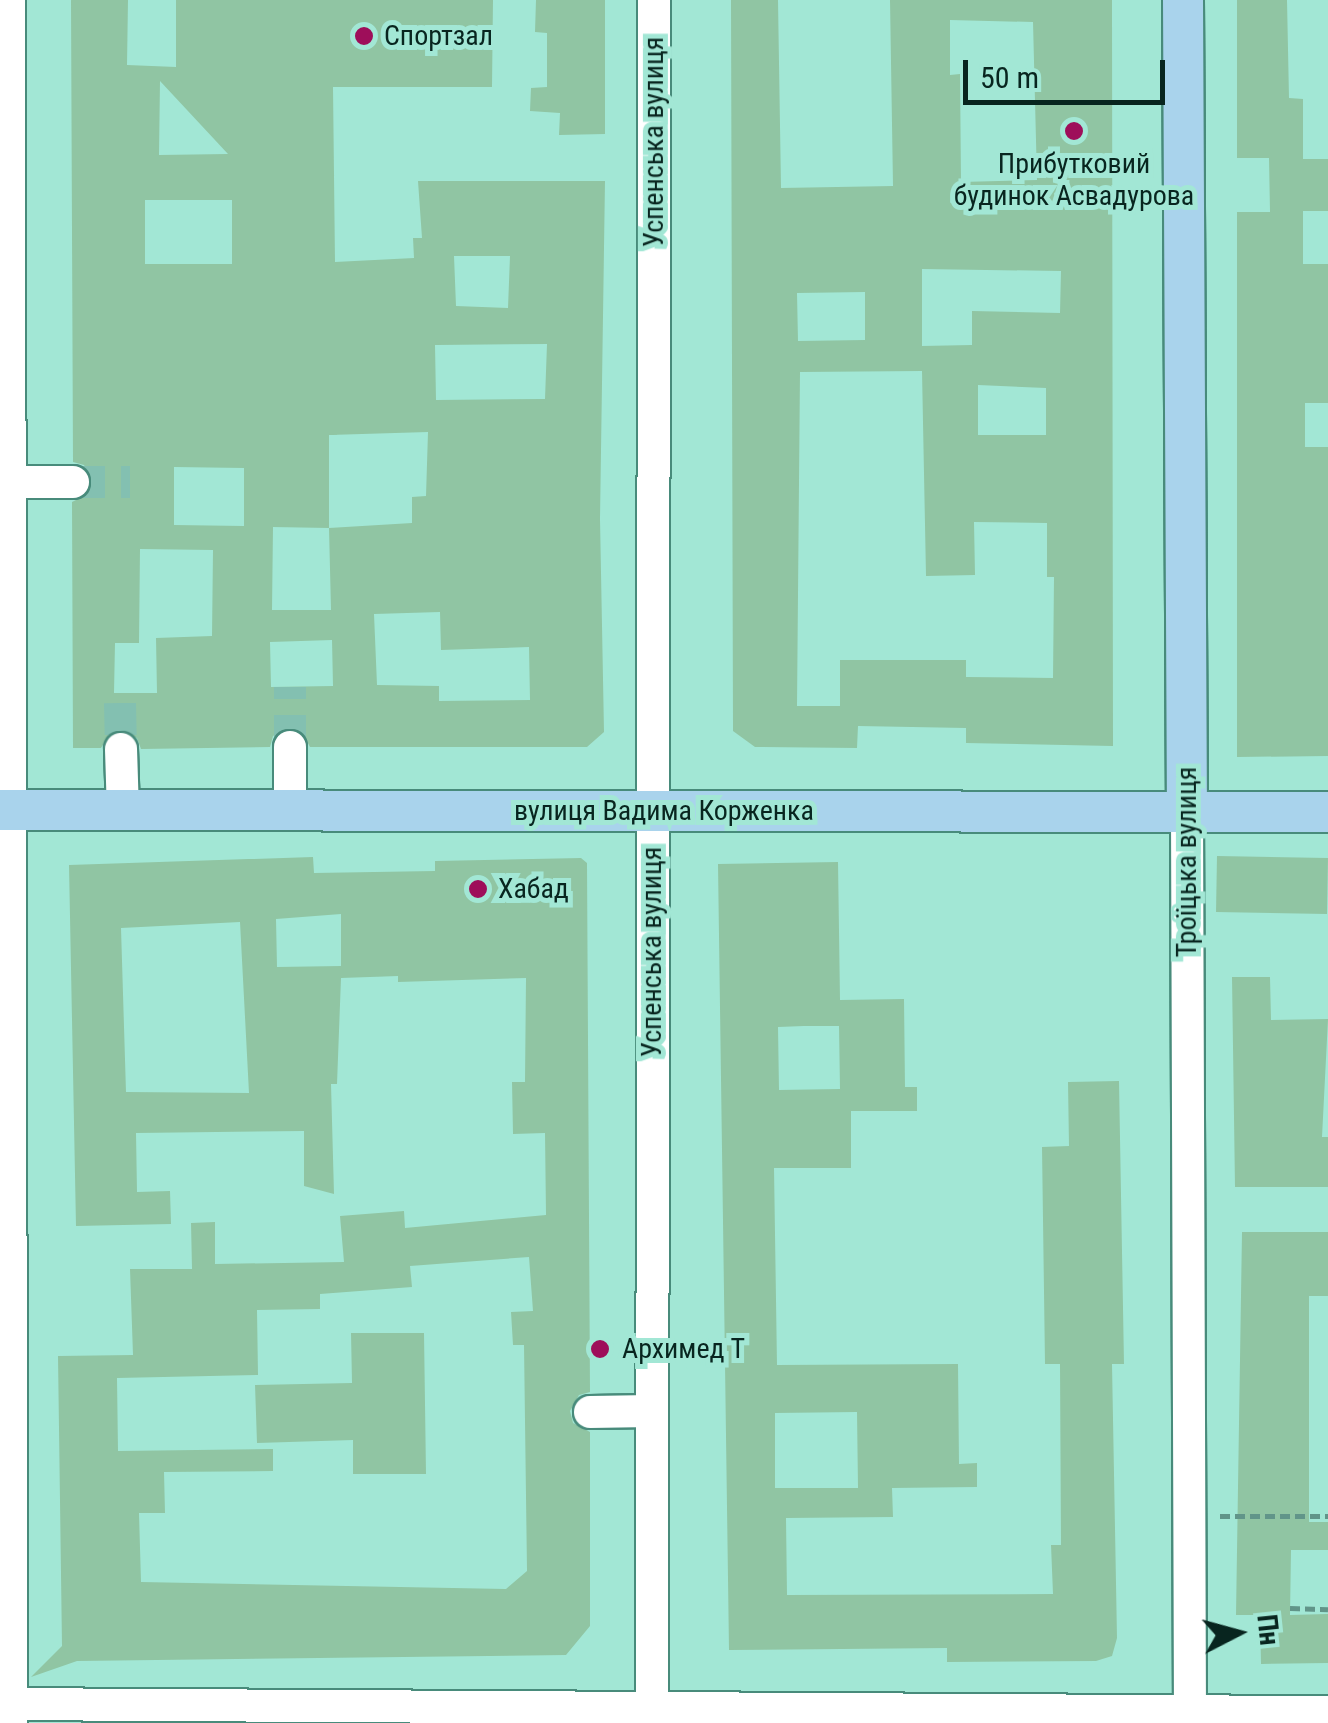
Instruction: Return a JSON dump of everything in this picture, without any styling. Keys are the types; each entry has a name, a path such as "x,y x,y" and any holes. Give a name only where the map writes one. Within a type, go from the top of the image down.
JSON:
{"main road":[{"name":"Троїцька вулиця","path":"1183,0 1186,812"},
{"name":"вулиця Вадима Корженка","path":"4,810 1328,812"}],"street":[{"path":"9,0 4,810 8,1711 1190,1717 1328,1712"},
{"name":"Успенська вулиця","path":"652,1716 654,0"},
{"path":"8,482 73,482"},
{"path":"290,747 290,810"},
{"path":"121,748 123,810"},
{"name":"Троїцька вулиця","path":"1186,812 1190,1717"},
{"path":"590,1412 651,1412"}],"path":[{"path":"1217,1516 1328,1516"},
{"path":"1290,1608 1328,1608"}],"building":[{"path":"71,0 128,0 127,65 176,67 176,0 493,0 492,87 333,87 335,262 414,258 413,238 422,238 418,181 605,181 600,519 604,732 587,747 310,747 301,730 289,727 273,736 270,747 141,749 137,738 121,729 110,733 101,748 73,748 72,502 90,493 93,481 84,465 73,462","holes":["160,81 228,154 159,155","145,200 232,200 232,264 145,264","454,256 510,256 508,308 456,306","547,344 545,399 436,400 435,345","428,432 426,496 412,497 412,523 329,528 329,435","174,467 244,468 244,526 174,525","273,527 329,528 331,610 272,610","140,549 213,550 212,636 156,638 157,693 114,693 115,643 139,643","440,612 441,650 529,647 530,700 439,701 439,686 377,685 374,614","332,640 333,686 271,687 270,642"]},
{"path":"536,0 605,0 605,134 559,135 560,113 530,111 531,88 547,87 547,33 535,32"},
{"path":"731,0 778,0 781,188 893,186 890,0 1112,0 1113,746 966,743 966,728 858,726 857,748 755,747 733,731","holes":["950,20 1033,22 1037,180 961,182 960,74 950,75","922,269 1061,271 1060,313 972,311 972,345 922,346","865,292 865,340 798,341 797,293","922,371 926,576 975,575 974,522 1047,523 1047,577 1054,577 1053,678 966,677 966,660 840,660 840,706 797,706 800,372","978,385 1046,388 1046,435 978,435"]},
{"path":"1237,0 1287,0 1289,98 1303,99 1303,159 1328,159 1328,211 1303,211 1303,264 1328,264 1328,403 1305,403 1305,447 1328,447 1328,756 1237,757 1237,212 1270,212 1269,158 1237,158"},
{"path":"1217,856 1328,858 1327,914 1216,912"},
{"path":"313,857 314,873 435,871 435,861 581,858 587,863 590,1392 579,1395 570,1411 573,1423 590,1432 590,1626 566,1655 77,1661 31,1677 62,1646 58,1356 133,1355 130,1269 192,1269 191,1223 215,1222 215,1264 344,1262 340,1216 404,1211 405,1228 546,1215 545,1133 513,1134 512,1082 525,1082 526,978 398,982 398,976 341,978 337,1084 331,1084 334,1194 304,1186 304,1131 136,1133 137,1192 170,1191 171,1224 76,1226 69,865","holes":["341,914 341,966 277,967 276,919","240,922 249,1093 126,1092 121,928","529,1257 533,1311 511,1312 513,1345 524,1345 527,1571 506,1589 141,1582 139,1513 165,1513 164,1472 273,1471 273,1449 118,1451 117,1378 258,1375 257,1310 320,1309 320,1294 412,1287 410,1266"]},
{"path":"838,862 840,1000 904,999 905,1087 917,1087 917,1111 851,1111 851,1168 774,1168 777,1365 958,1364 959,1464 977,1463 977,1487 892,1488 893,1517 786,1518 787,1595 1053,1594 1051,1545 1061,1545 1060,1364 1045,1364 1042,1147 1069,1146 1068,1082 1119,1081 1124,1364 1112,1364 1117,1638 1112,1656 1096,1661 947,1662 947,1648 729,1650 718,864","holes":["839,1026 840,1089 779,1090 778,1027","857,1412 858,1488 775,1488 775,1413"]},
{"path":"1232,977 1270,977 1271,1020 1328,1019 1322,1137 1328,1137 1328,1187 1235,1187"},
{"path":"1242,1232 1328,1232 1328,1296 1309,1296 1309,1522 1328,1522 1328,1550 1291,1550 1290,1615 1328,1614 1328,1663 1261,1664 1260,1615 1236,1615"},
{"path":"351,1333 424,1333 426,1474 353,1474 353,1440 257,1443 255,1385 352,1383"}],"tunnel":[{"path":"73,482 130,482"},
{"path":"290,687 290,747"},
{"path":"120,703 121,749"}],"place":[{"name":"Спортзал","path":"364,36"},
{"name":"Прибутковий будинок Асвадурова","path":"1074,131"},
{"name":"Хабад","path":"478,889"},
{"name":"Архимед Т","path":"600,1349"}]}
